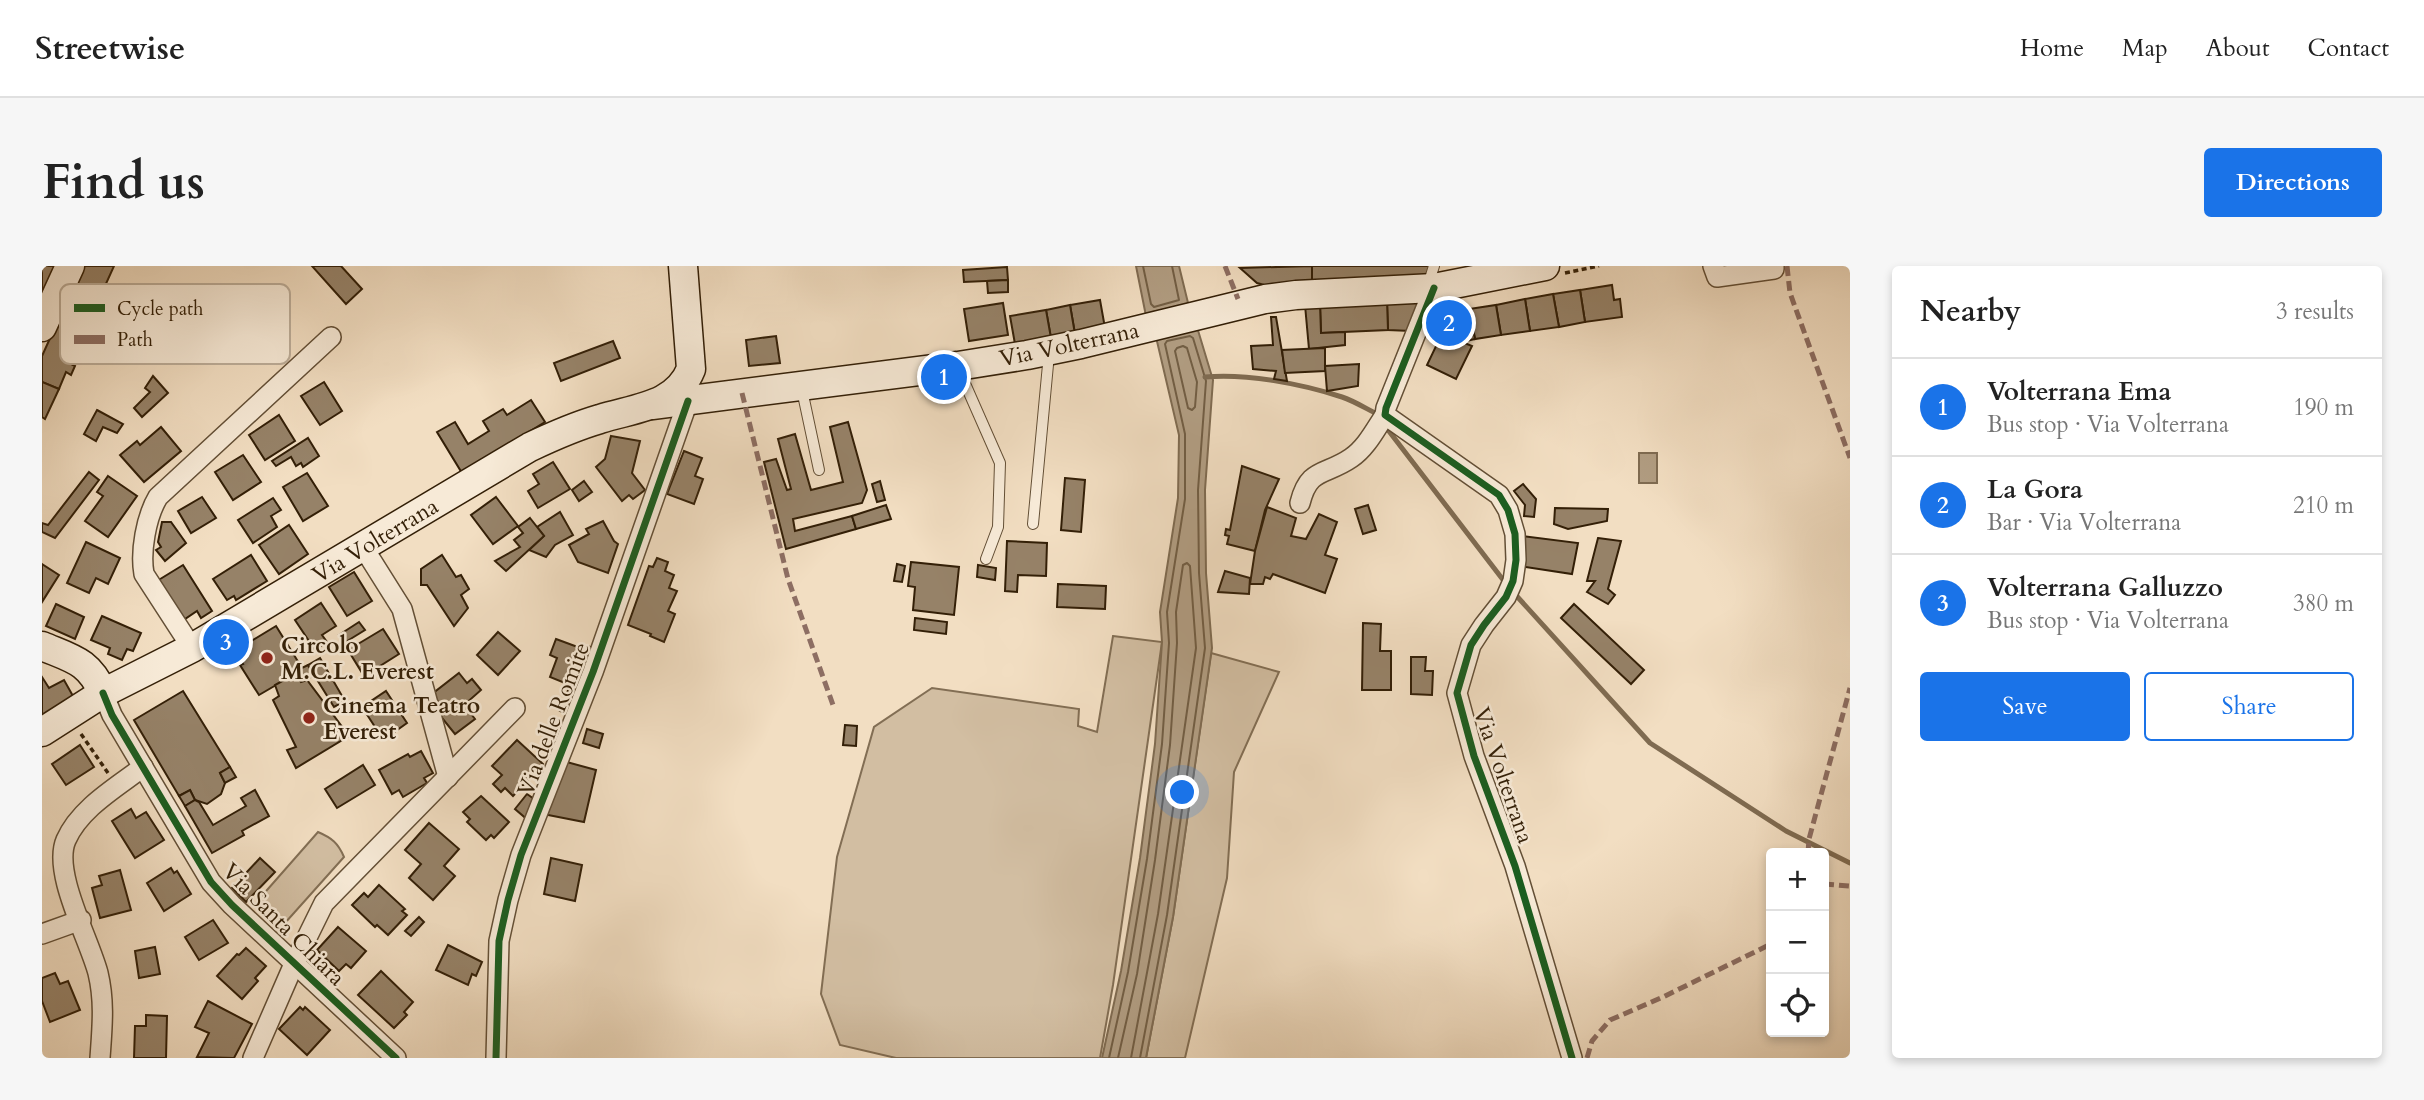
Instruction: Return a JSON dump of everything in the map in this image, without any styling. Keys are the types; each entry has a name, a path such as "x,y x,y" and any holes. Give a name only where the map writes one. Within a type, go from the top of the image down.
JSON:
{"main road":[{"path":"62,284 70,266"},
{"path":"683,266 702,388"},
{"name":"Via Volterrana","path":"42,732 103,693 192,648 539,443 600,419 652,405 677,391 686,381 702,388 801,386 958,366 1130,333 1232,307 1296,295 1545,266"},
{"path":"42,327 60,288"},
{"path":"42,646 79,662 90,670 103,693"}],"street":[{"path":"1713,266 1717,277 1774,269 1774,266"},
{"path":"1300,503 1304,488 1313,477 1351,458 1366,444 1385,415 1431,281"},
{"path":"192,648 144,574 142,562 152,508 158,497 331,337"},
{"name":"Via delle Romite","path":"496,1058 499,941 521,855 702,388"},
{"name":"Via Volterrana","path":"1385,415 1499,495 1508,510 1515,534 1516,560 1513,581 1506,597 1471,645 1457,692 1474,756 1515,866 1572,1058"},
{"path":"363,547 402,609 448,777"},
{"name":"Via Santa Chiara","path":"103,693 112,715 211,882 294,964 396,1058"},
{"path":"253,1058 324,903 515,708"},
{"path":"100,1058 104,1012 98,974 64,872 66,841 96,803 144,767"},
{"path":"42,934 81,920"}],"lane":[{"path":"1033,524 1049,350"},
{"path":"958,366 1000,463 998,527 986,559"},
{"path":"801,386 819,470"}],"path":[{"path":"74,712 81,724 76,727 117,787"}],"shaded area":[{"path":"1113,636 1162,642 1100,1058 896,1058 840,1045 821,994 837,857 874,727 932,688 1079,709 1078,726 1097,732"},
{"path":"1211,653 1279,672 1234,772 1227,878 1185,1058 1146,1058 1173,917"},
{"path":"318,832 334,842 344,857 285,923 270,914 260,898"}],"water":[{"path":"1136,266 1179,266 1189,307 1146,316"},
{"path":"1197,327 1213,380 1205,490 1206,573 1212,648 1173,917 1146,1058 1102,1058 1121,971 1140,858 1155,744 1162,642 1160,612 1178,498 1179,435 1156,337"},
{"path":"1639,453 1657,453 1657,483 1639,483"}],"building":[{"path":"42,266 56,266 42,300"},
{"path":"83,266 114,266 106,284 75,284"},
{"path":"312,266 341,266 362,289 346,304"},
{"path":"1312,266 1431,266 1428,278 1312,283"},
{"path":"1312,266 1312,283 1272,287 1257,283 1240,268"},
{"path":"1007,267 1008,280 964,282 963,270"},
{"path":"1008,280 1008,292 988,293 987,281"},
{"path":"1612,285 1614,300 1620,299 1622,317 1585,322 1580,290"},
{"path":"1580,290 1585,322 1559,327 1553,294"},
{"path":"1553,294 1559,327 1530,331 1525,299"},
{"path":"1525,299 1530,331 1501,335 1496,305"},
{"path":"1100,300 1105,328 1075,334 1070,305"},
{"path":"1423,300 1411,331 1388,330 1387,301"},
{"path":"1387,301 1388,330 1321,333 1320,304"},
{"path":"1003,303 1008,335 969,341 964,309"},
{"path":"1320,304 1321,333 1345,332 1345,345 1309,349 1305,305"},
{"path":"1070,305 1075,334 1051,338 1046,310"},
{"path":"1496,305 1501,335 1475,339 1469,309"},
{"path":"1469,309 1475,339 1462,342 1456,312"},
{"path":"1046,310 1051,338 1015,344 1010,316"},
{"path":"1456,312 1462,342 1472,346 1456,379 1427,365 1439,340 1427,333 1435,315"},
{"path":"60,316 60,364 75,366 71,375 66,372 59,389 42,382 42,356"},
{"path":"1271,317 1276,317 1287,381 1274,379 1276,371 1253,369 1251,346 1273,345"},
{"path":"776,336 780,363 749,366 746,340"},
{"path":"613,341 620,358 561,381 554,363"},
{"path":"1325,348 1325,371 1285,373 1282,350"},
{"path":"1359,364 1358,386 1327,391 1325,366"},
{"path":"153,376 168,393 142,417 134,408 150,392 145,388"},
{"path":"42,382 59,389 45,419 42,417"},
{"path":"324,382 342,411 320,425 301,396"},
{"path":"531,400 545,422 462,473 437,432 455,422 468,444 489,431 483,421 503,409 507,415"},
{"path":"97,410 123,424 117,433 103,427 96,441 84,434"},
{"path":"279,415 295,441 265,460 249,435"},
{"path":"848,422 867,490 862,503 793,519 795,531 852,516 856,529 786,549 764,462 776,459 787,490 791,489 778,439 795,434 811,490 843,482 830,427"},
{"path":"161,427 181,451 144,482 120,455 137,441 140,445"},
{"path":"611,436 640,441 632,473 645,490 633,499 629,495 622,501 596,467 605,459"},
{"path":"308,438 319,456 303,467 301,463 296,466 291,457 276,466 272,461"},
{"path":"684,451 702,458 695,476 703,479 694,504 667,494"},
{"path":"243,455 261,482 233,500 215,472"},
{"path":"553,462 570,489 538,508 528,491 539,484 533,474"},
{"path":"1242,466 1279,479 1265,510 1255,551 1227,544 1229,536 1225,535 1226,529 1230,530"},
{"path":"89,472 99,480 55,538 42,532 42,523 48,525"},
{"path":"307,473 328,506 303,521 283,487"},
{"path":"108,476 137,496 108,537 85,521 103,496 97,492"},
{"path":"1065,478 1085,480 1081,532 1061,530"},
{"path":"584,481 592,492 579,501 572,490"},
{"path":"880,481 885,500 877,502 872,484"},
{"path":"1523,484 1536,499 1534,517 1524,516 1525,505 1514,491"},
{"path":"202,497 216,518 191,533 178,511"},
{"path":"496,497 518,526 493,544 471,515"},
{"path":"273,498 281,510 271,516 277,527 253,543 238,520"},
{"path":"886,505 891,519 856,529 852,516"},
{"path":"1368,505 1376,530 1363,534 1355,509"},
{"path":"1267,507 1296,518 1291,536 1306,539 1319,514 1337,522 1325,555 1337,559 1325,593 1273,574 1270,579 1265,577 1263,584 1250,584 1255,551"},
{"path":"1555,508 1608,509 1607,521 1568,529 1554,524"},
{"path":"560,512 573,535 555,545 546,557 529,550 544,536 537,527"},
{"path":"530,518 544,536 506,571 495,561 520,547 514,540 523,533 518,527"},
{"path":"603,521 618,544 608,573 578,562 569,545 589,534 586,529"},
{"path":"162,522 171,522 186,543 165,561 156,550 161,547 158,542"},
{"path":"289,525 308,554 279,574 259,545"},
{"path":"1522,536 1578,543 1572,574 1519,566"},
{"path":"1598,538 1621,541 1608,589 1615,595 1608,604 1587,592 1595,581 1587,581"},
{"path":"1007,541 1047,543 1046,576 1018,575 1017,592 1005,591"},
{"path":"86,542 120,558 108,584 96,578 89,593 67,583"},
{"path":"251,555 267,581 236,600 234,596 227,600 213,579"},
{"path":"442,555 456,577 461,575 469,589 461,595 468,608 454,626 427,585 421,585 421,569"},
{"path":"657,558 668,562 665,571 674,575 669,588 677,591 668,611 675,614 664,642 628,625 649,566 653,567"},
{"path":"911,562 959,567 954,615 913,610 915,587 908,586"},
{"path":"42,564 59,575 42,602"},
{"path":"897,564 905,566 902,582 894,581"},
{"path":"183,565 212,611 201,618 197,611 182,621 157,581"},
{"path":"978,565 996,568 995,580 977,577"},
{"path":"1225,571 1250,578 1249,594 1218,592"},
{"path":"354,572 372,601 347,616 329,587"},
{"path":"1058,584 1106,586 1105,609 1057,607"},
{"path":"321,603 336,626 322,635 327,642 315,650 295,620"},
{"path":"56,604 84,617 75,639 46,626"},
{"path":"1574,604 1644,670 1631,684 1561,618"},
{"path":"102,616 141,633 133,651 127,649 122,660 108,654 110,648 91,640"},
{"path":"915,618 947,622 946,634 914,630"},
{"path":"359,622 365,630 344,643 339,635"},
{"path":"1363,623 1381,624 1380,651 1391,651 1391,690 1362,690"},
{"name":"Circolo M.C.L. Everest","path":"276,626 302,668 308,665 315,675 301,682 295,674 259,695 240,665 243,664 235,651"},
{"path":"383,629 399,654 364,676 348,650"},
{"path":"498,632 520,651 498,675 477,655"},
{"path":"556,639 583,649 585,645 596,649 570,715 560,711 570,685 550,677 557,658 550,655"},
{"path":"1411,657 1426,657 1425,671 1433,671 1432,695 1411,694"},
{"path":"320,658 345,701 334,707 308,665"},
{"path":"459,673 467,683 472,679 481,690 464,705 475,719 455,734 438,713 444,709 432,694"},
{"name":"Cinema Teatro Everest","path":"295,674 301,682 307,680 349,736 296,768 287,750 296,747 273,700 279,696 275,685"},
{"path":"42,677 49,688 64,680 78,705 42,728"},
{"path":"183,691 230,767 220,773 225,783 221,794 207,804 195,800 190,790 179,796 134,720"},
{"path":"386,691 407,723 390,735 388,732 381,736 362,707"},
{"path":"845,725 857,726 856,746 843,745"},
{"path":"587,729 603,734 599,748 583,743"},
{"path":"517,740 543,764 513,796 505,788 501,792 493,784 502,775 492,766"},
{"path":"80,745 94,767 66,785 52,764"},
{"path":"421,751 433,773 424,778 427,783 403,797 399,790 392,794 379,770 408,754 410,757"},
{"path":"563,761 596,770 584,822 543,814"},
{"path":"363,765 375,785 337,808 325,789"},
{"path":"230,767 236,777 225,783 220,773"},
{"path":"190,790 195,800 185,806 179,796"},
{"path":"255,790 269,816 242,831 244,835 212,853 185,806 195,800 199,802 213,825 246,806 241,798"},
{"path":"527,794 537,801 529,821 515,809"},
{"path":"481,796 509,822 494,838 491,835 486,840 467,822 470,819 463,812"},
{"path":"131,809 136,818 146,812 164,840 135,858 112,821"},
{"path":"429,823 459,849 444,866 455,876 433,900 409,878 421,864 405,850"},
{"path":"260,858 275,872 246,902 232,888"},
{"path":"551,858 582,865 575,901 544,894"},
{"path":"171,868 174,873 177,871 191,894 164,911 147,883"},
{"path":"120,870 131,910 100,918 92,888 102,885 99,876"},
{"path":"379,885 405,909 402,911 407,915 388,935 377,925 375,927 352,905 364,893 368,897"},
{"path":"419,917 424,922 411,936 405,931"},
{"path":"213,920 228,943 199,960 185,937"},
{"path":"338,927 366,951 351,968 346,964 339,971 317,950"},
{"path":"448,945 482,962 476,976 472,974 468,985 436,970"},
{"path":"155,947 160,974 139,978 135,951"},
{"path":"246,948 266,966 255,978 258,981 242,999 217,976"},
{"path":"381,971 413,1002 404,1012 407,1015 394,1028 358,995"},
{"path":"55,973 60,984 68,981 80,1010 50,1022 42,1001 42,978"},
{"path":"208,1001 252,1024 234,1058 197,1057 209,1033 195,1027"},
{"path":"300,1007 303,1010 305,1007 330,1030 307,1055 279,1029"},
{"path":"146,1015 167,1016 166,1058 134,1058 135,1026 146,1026"}],"waterway":[{"path":"1205,377 1256,378 1309,388 1351,400 1377,414 1379,418"},
{"path":"1385,426 1507,585"},
{"path":"1513,592 1650,743 1786,831 1850,863"}],"marked path":[{"path":"1225,266 1238,299"},
{"path":"1787,266 1790,293 1850,458"},
{"path":"742,393 788,579 833,705"},
{"path":"1808,848 1850,688"},
{"path":"1829,884 1850,886"},
{"path":"1587,1058 1592,1041 1610,1020 1766,946"}],"cycle path":[{"path":"1434,288 1385,415 1499,495 1508,510 1515,534 1516,560 1513,581 1506,597 1471,645 1457,693 1474,756 1515,866 1572,1058"},
{"path":"496,1058 499,941 521,855 593,672 688,401"},
{"path":"103,693 112,715 211,882 232,905 396,1058"}],"place":[{"name":"La Gora","path":"1449,323"},
{"name":"Volterrana Ema","path":"944,377"},
{"name":"Volterrana Galluzzo","path":"226,642"},
{"name":"Circolo M.C.L. Everest","path":"267,658"},
{"name":"Cinema Teatro Everest","path":"309,718"}]}
